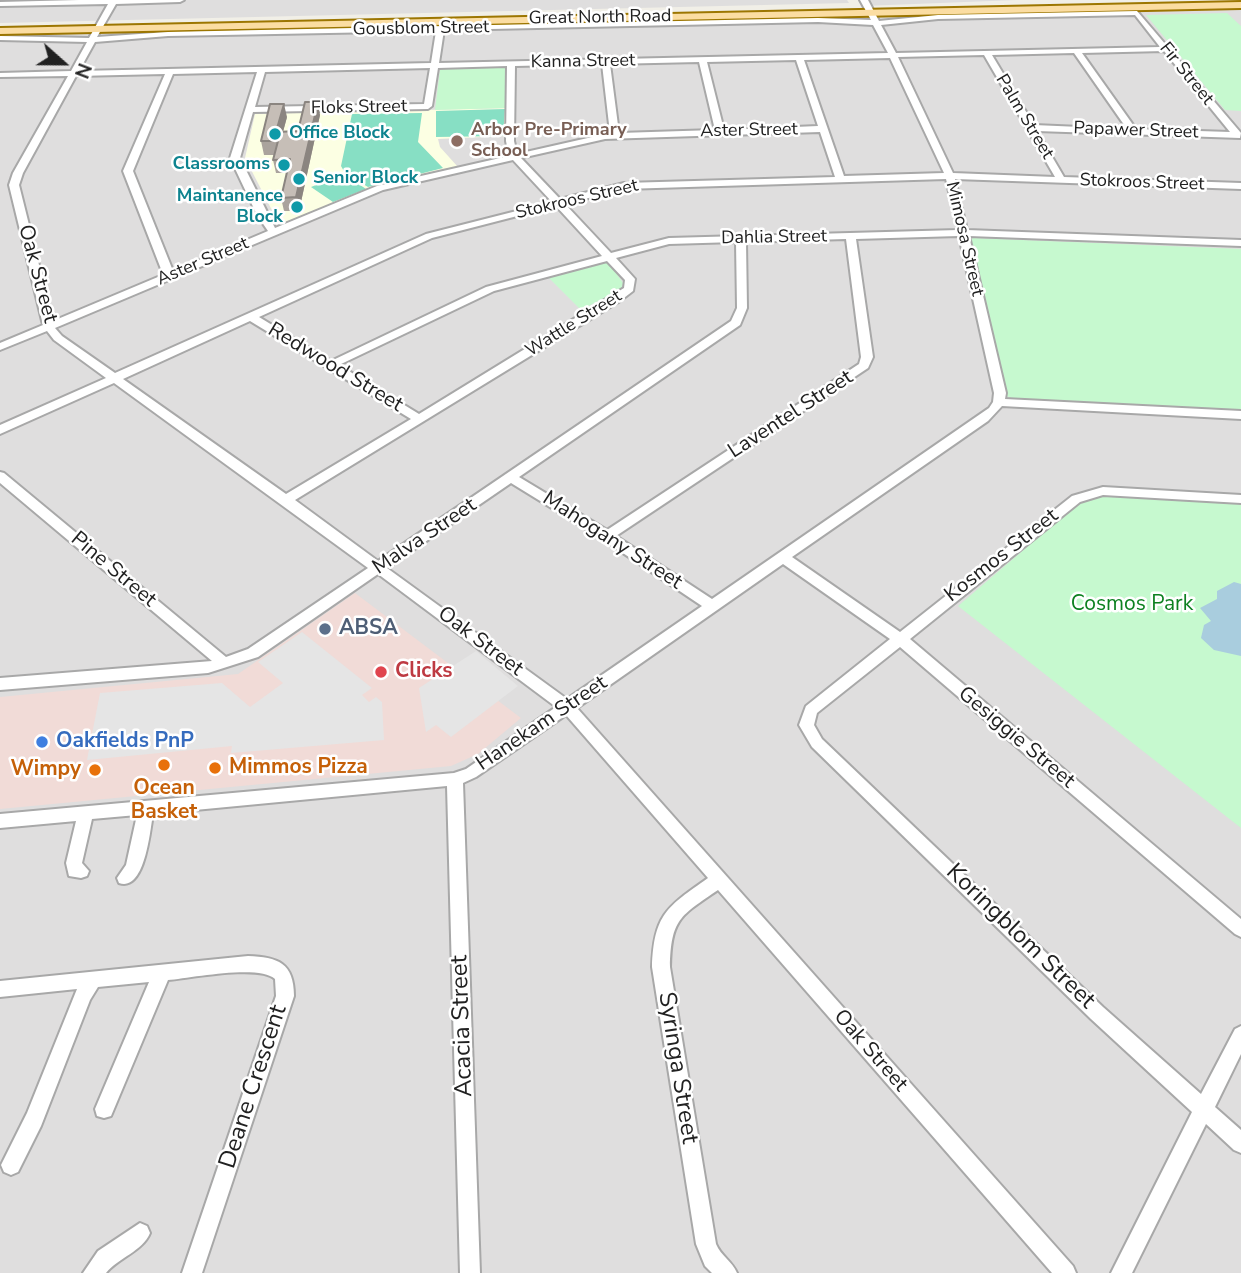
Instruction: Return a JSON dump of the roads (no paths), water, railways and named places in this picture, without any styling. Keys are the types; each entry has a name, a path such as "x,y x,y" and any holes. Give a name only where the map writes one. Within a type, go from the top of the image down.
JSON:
{"main road":[{"name":"Great North Road","path":"0,31 96,31 1210,0"},
{"name":"Great North Road","path":"587,16 869,8 1241,5"},
{"name":"Great North Road","path":"0,26 96,31"}],"street":[{"path":"0,4 180,0"},
{"name":"Oak Street","path":"114,1 18,173 7,186 49,327 58,338 286,500 568,708 1066,1273"},
{"name":"Gousblom Street","path":"0,38 96,31 168,34 818,20 869,8 947,17 1137,13"},
{"name":"Mimosa Street","path":"869,8 950,176 1000,393 999,402"},
{"name":"Fir Street","path":"1137,13 1238,134"},
{"path":"433,65 440,28"},
{"name":"Kanna Street","path":"0,75 1167,49"},
{"path":"1076,51 1133,131"},
{"name":"Palm Street","path":"987,53 1062,181"},
{"path":"799,57 840,179"},
{"path":"702,59 720,132"},
{"path":"607,61 615,135"},
{"path":"511,64 510,141 513,155"},
{"name":"Floks Street","path":"249,110 428,106 433,65"},
{"path":"262,69 236,152 236,160 273,232"},
{"path":"170,71 128,171 166,269 171,275"},
{"name":"Papawer Street","path":"1031,128 1238,134"},
{"name":"Aster Street","path":"0,346 374,190 513,155 615,135 822,129"},
{"name":"Wattle Street","path":"286,500 624,294 631,282 609,255 513,155"},
{"name":"Stokroos Street","path":"0,430 429,236 634,185 950,176 1241,186"},
{"name":"Dahlia Street","path":"331,365 490,289 669,241 963,233 1241,243"},
{"name":"Laventel Street","path":"607,536 864,366 867,357 851,236"},
{"name":"Malva Street","path":"0,684 197,669 225,664 264,647 738,320 742,308 741,239"},
{"name":"Redwood Street","path":"250,316 419,419"},
{"path":"999,402 1241,415"},
{"name":"Hanekam Street","path":"0,821 455,779 471,773 984,418 999,402"},
{"name":"Pine Street","path":"0,476 225,664"},
{"name":"Mahogany Street","path":"512,478 607,536 712,606"},
{"name":"Kosmos Street","path":"806,724 811,710 1041,525 1082,496 1103,491 1241,499"},
{"name":"Gesiggie Street","path":"783,557 899,638 1241,929"},
{"name":"Koringblom Street","path":"806,724 817,743 1202,1110 1241,1143"},
{"name":"Acacia Street","path":"455,779 470,1273"},
{"path":"125,878 134,868 147,807"},
{"path":"81,871 75,871 74,863 86,813"},
{"name":"Syringa Street","path":"719,880 670,917 663,929 660,951 705,1244 712,1259 727,1273"},
{"name":"Deane Crescent","path":"0,989 261,964 277,969 286,983 285,996 192,1273"},
{"path":"104,1109 162,973"},
{"path":"11,1165 34,1119 83,996 93,979"},
{"path":"1121,1273 1241,1035"},
{"path":"93,1273 105,1258 140,1233"}],"water":[{"path":"1234,582 1241,584 1241,656 1214,650 1201,638 1204,625 1211,621 1200,608 1217,599 1217,591"}],"place":[{"name":"Office Block","path":"275,134"},
{"name":"Arbor Pre-Primary School","path":"457,141"},
{"name":"Classrooms","path":"284,165"},
{"name":"Senior Block","path":"299,179"},
{"name":"Maintanence Block","path":"297,207"},
{"name":"ABSA","path":"325,629"},
{"name":"Clicks","path":"381,672"},
{"name":"Oakfields PnP","path":"42,742"},
{"name":"Ocean Basket","path":"164,765"},
{"name":"Mimmos Pizza","path":"215,768"},
{"name":"Wimpy","path":"95,770"}],"park label":[{"name":"Cosmos Park","path":"1132,605"}]}
